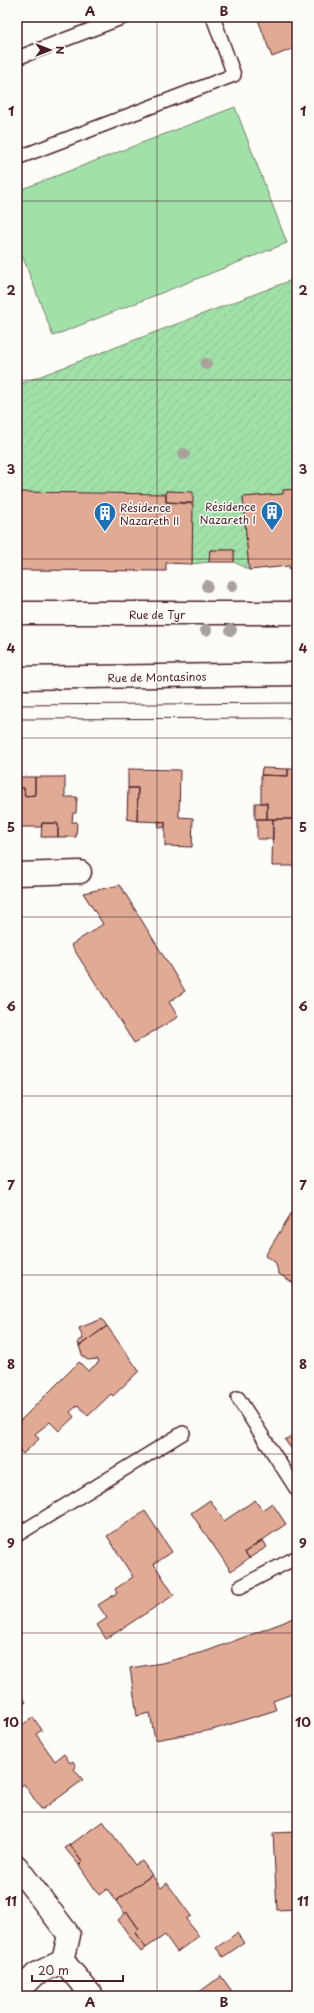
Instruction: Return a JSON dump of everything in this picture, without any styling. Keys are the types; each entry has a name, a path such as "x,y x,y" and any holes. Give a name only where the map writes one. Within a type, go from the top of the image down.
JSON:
{"street":[{"name":"Rue de Tyr","path":"17,613 297,613"},
{"name":"Rue de Montasinos","path":"17,678 297,674"},
{"path":"17,874 80,872"},
{"path":"17,1867 69,1935 63,1961"},
{"path":"17,1993 36,1974 63,1961"},
{"path":"63,1961 92,1996"}],"lane":[{"path":"17,58 124,17"},
{"path":"17,158 234,75 213,17"},
{"path":"238,1398 297,1490"},
{"path":"17,1535 183,1433"},
{"path":"240,1587 262,1578 297,1557"}],"green space":[{"path":"235,107 287,243 53,336 17,242 17,191"},
{"path":"297,278 297,489 283,490 283,494 243,497 249,570 234,562 234,550 210,550 209,562 192,564 192,492 166,491 166,495 17,492 17,385"}],"building":[{"path":"257,17 297,17 297,47 272,57"},
{"name":"Résidence Nazareth I","path":"297,489 297,570 290,570 289,566 249,570 243,497 283,494 283,490"},
{"path":"166,491 193,492 193,503 166,502"},
{"name":"Résidence Nazareth II","path":"17,492 166,494 166,502 193,504 192,564 166,563 166,571 17,570"},
{"path":"210,550 234,550 234,562 209,562"},
{"path":"262,768 288,769 288,776 261,775"},
{"path":"128,769 180,770 179,817 193,818 192,847 165,846 165,822 137,821 138,788 128,788"},
{"path":"288,769 297,769 297,819 267,819 267,803 261,803 261,775 288,776"},
{"path":"17,777 35,777 35,795 25,796 24,788 17,787"},
{"path":"35,777 65,777 65,797 77,797 76,813 73,813 72,822 77,822 76,837 58,837 57,823 42,823 41,827 17,827 17,787 24,788 25,796 35,795"},
{"path":"128,788 138,788 137,821 127,819"},
{"path":"255,803 267,803 267,819 255,819"},
{"path":"257,819 273,819 273,839 257,839"},
{"path":"273,819 297,819 297,866 272,866"},
{"path":"158,821 165,822 165,827 159,828"},
{"path":"42,823 58,824 58,837 41,837"},
{"path":"120,885 185,991 169,1002 178,1017 134,1043 71,945 103,924 83,893"},
{"path":"295,1207 297,1208 297,1285 279,1274 275,1262 265,1256"},
{"path":"102,1319 107,1326 79,1346 78,1341 83,1339 79,1328"},
{"path":"107,1326 139,1371 113,1396 111,1394 88,1416 78,1405 70,1412 74,1417 59,1431 50,1422 35,1434 39,1439 23,1454 17,1447 17,1420 19,1422 79,1362 88,1371 99,1362 98,1359 88,1360 83,1357 79,1346"},
{"path":"297,1432 297,1457 285,1440"},
{"path":"210,1500 224,1521 255,1500 262,1510 272,1503 286,1524 245,1552 249,1558 231,1571 191,1513"},
{"path":"145,1511 172,1552 154,1564 174,1595 106,1639 97,1625 107,1618 98,1605 117,1593 115,1589 133,1577 107,1536"},
{"path":"263,1540 267,1547 249,1558 245,1552"},
{"path":"297,1616 297,1700 295,1701 292,1694 273,1701 276,1710 212,1730 155,1740 150,1713 137,1716 130,1668 162,1663 207,1651"},
{"path":"17,1690 26,1702 17,1709"},
{"path":"33,1717 42,1730 36,1734 55,1761 64,1754 70,1763 73,1761 76,1767 74,1769 83,1780 43,1809 41,1809 24,1784 20,1787 17,1782 17,1729"},
{"path":"103,1821 135,1865 142,1861 152,1875 116,1901 107,1889 99,1895 79,1865 82,1862 70,1845"},
{"path":"297,1832 297,1909 277,1910 273,1833"},
{"path":"70,1845 82,1862 79,1865 65,1848"},
{"path":"152,1875 161,1888 167,1883 191,1916 186,1919 199,1936 177,1952 165,1935 146,1948 135,1933 139,1929 127,1912 125,1914 116,1901"},
{"path":"127,1912 139,1929 135,1933 146,1948 141,1952 118,1920"},
{"path":"237,1933 244,1943 223,1957 216,1948"},
{"path":"221,1976 234,1994 236,1992 239,1996 194,1996"}],"tram line":[{"path":"17,705 297,703"},
{"path":"17,719 297,718"}],"place":[{"name":"Résidence Nazareth II","path":"105,532"},
{"name":"Résidence Nazareth I","path":"272,532"}]}
